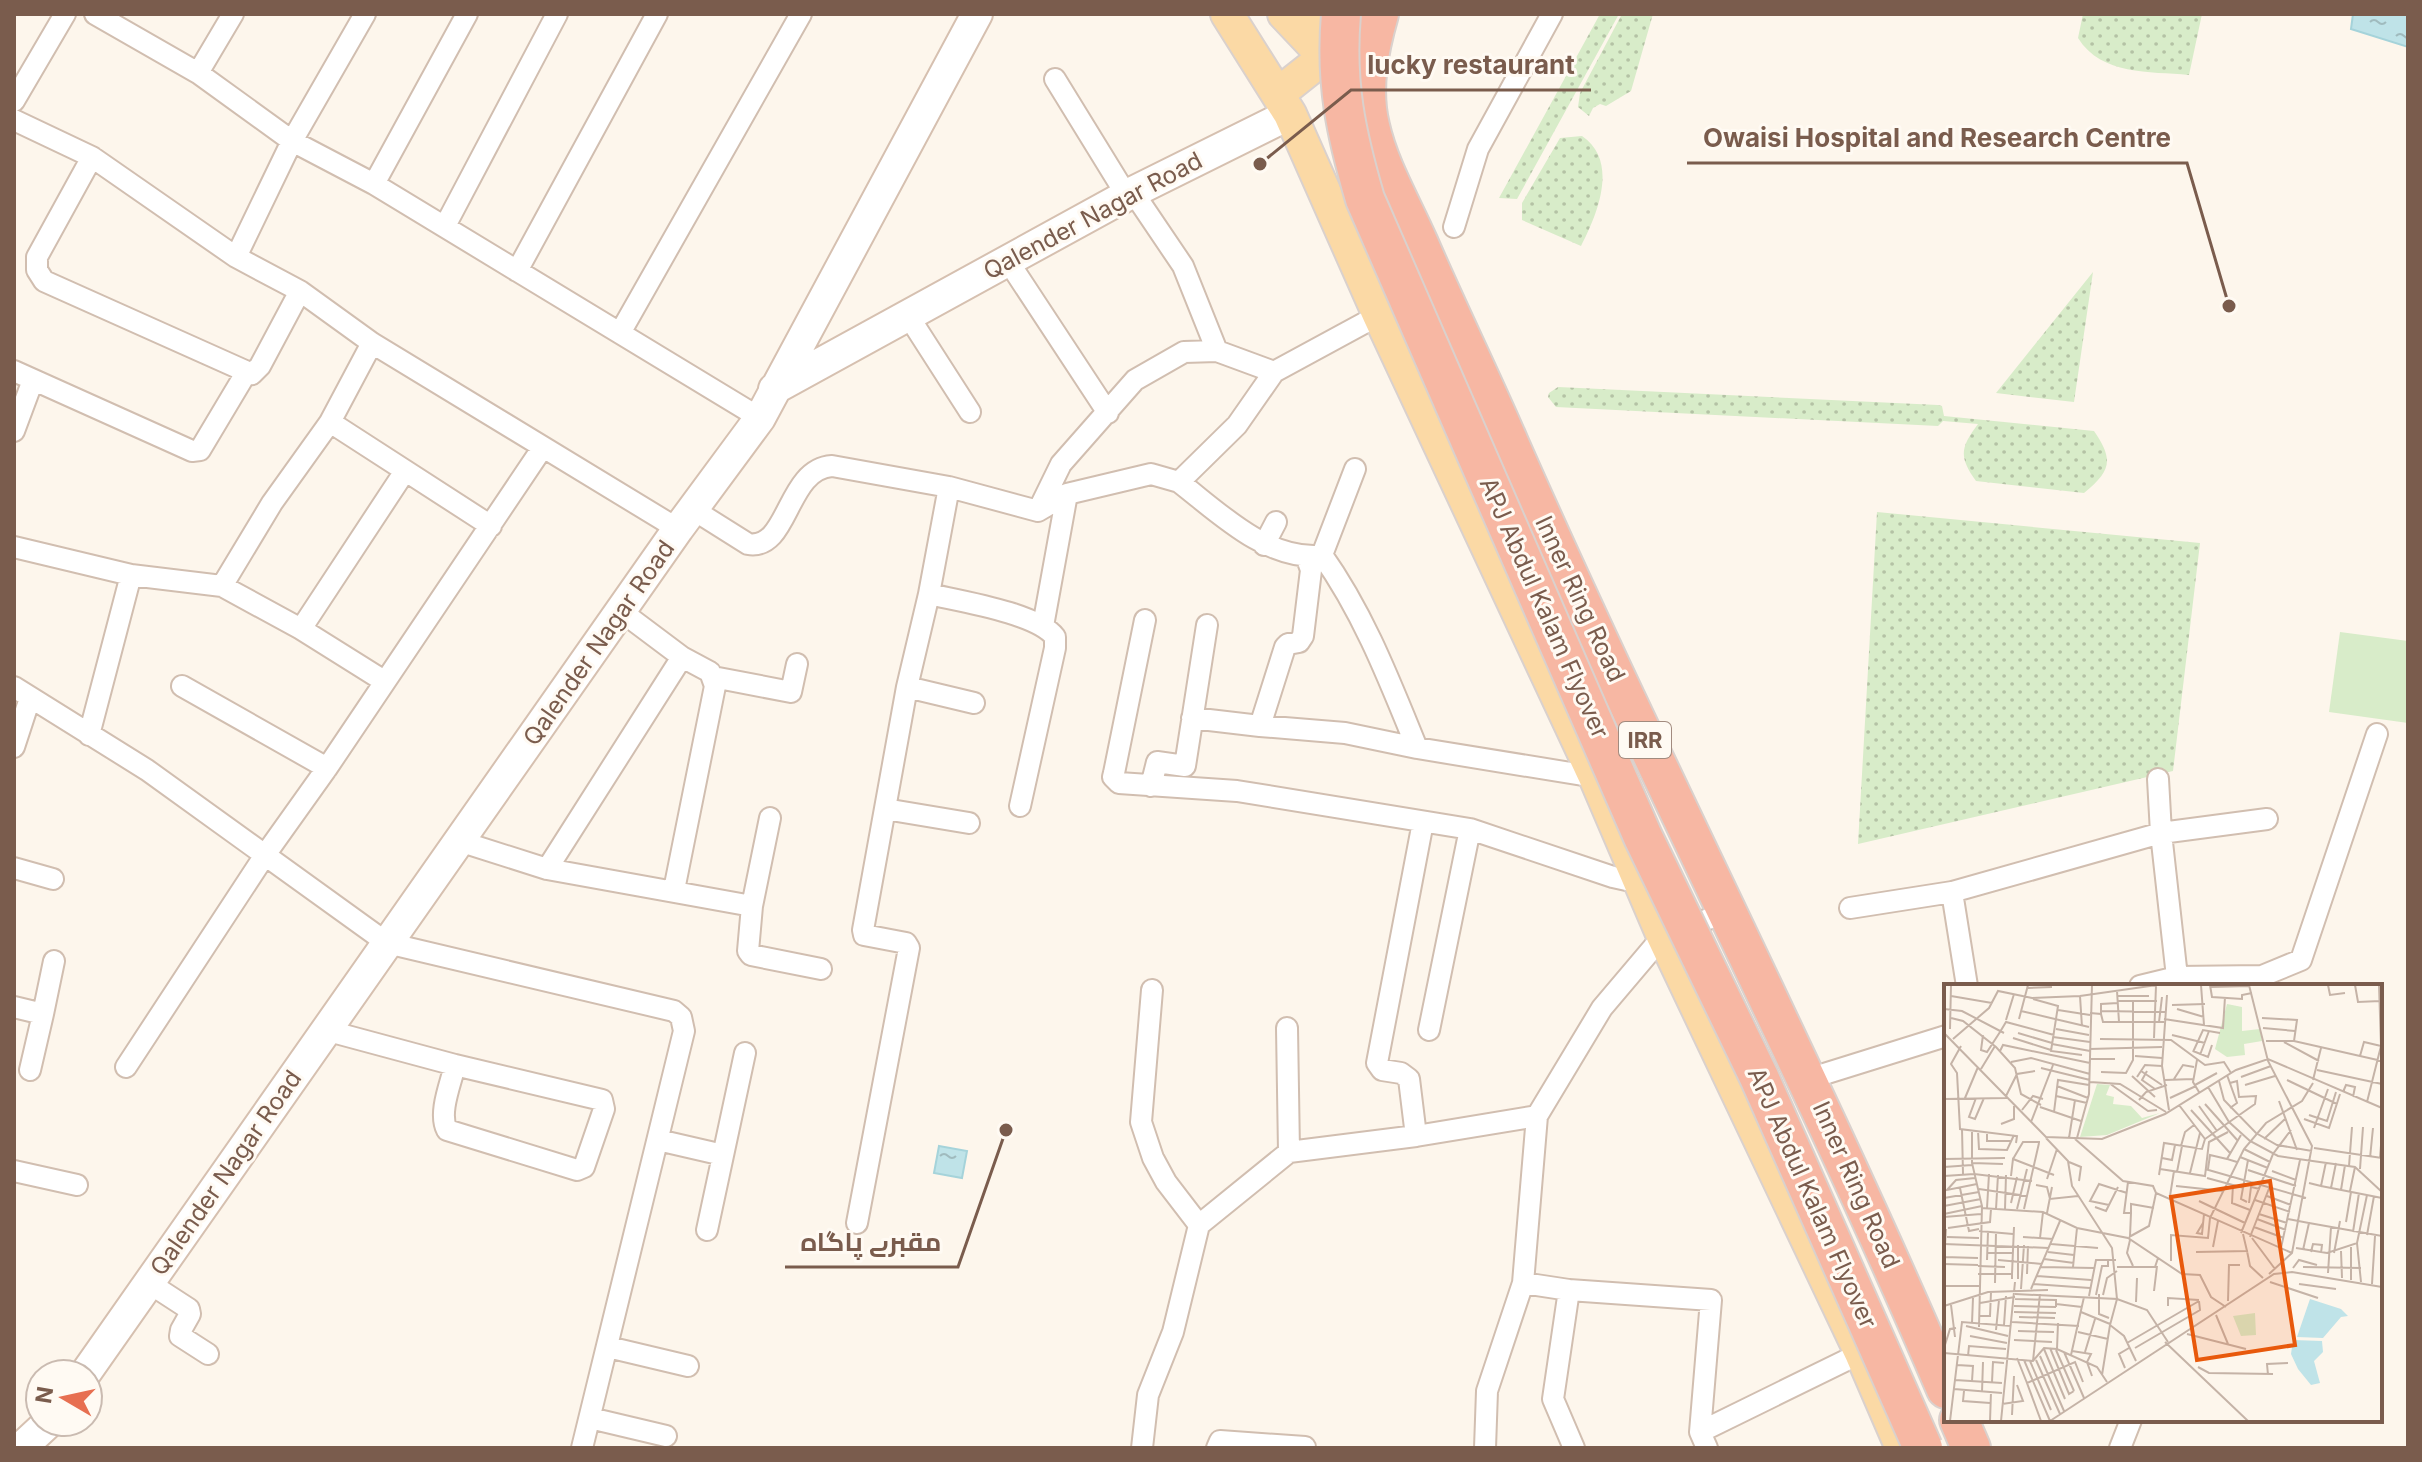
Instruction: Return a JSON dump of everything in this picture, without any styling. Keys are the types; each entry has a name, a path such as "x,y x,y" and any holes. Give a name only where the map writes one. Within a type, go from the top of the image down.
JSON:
{"highway":[{"name":"APJ Abdul Kalam Flyover","path":"1341,14 1340,95 1350,147 1365,199 1643,837 1759,1077 1923,1448"},
{"name":"Inner Ring Road","path":"1379,14 1370,44 1367,85 1372,134 1567,575 1937,1347 1944,1380"},
{"path":"1960,1422 1971,1448"}],"main road":[{"path":"1227,14 1284,104 1317,63 1320,14"},
{"path":"1284,14 1319,51 1367,85"},
{"name":"IRR","path":"1284,104 1595,777 1663,936 1861,1353 1902,1448"}],"street":[{"path":"14,101 65,14"},
{"path":"95,14 198,73 292,141 445,226 760,418"},
{"path":"198,73 233,14"},
{"path":"236,257 292,141 365,14"},
{"path":"374,184 467,14"},
{"path":"445,226 557,14"},
{"path":"517,271 657,14"},
{"path":"620,333 801,14"},
{"path":"774,389 977,14"},
{"path":"1454,227 1478,149 1552,14"},
{"path":"1055,79 1130,194 1183,266 1217,351"},
{"name":"Qalender Nagar Road","path":"96,1358 760,418 774,389 1130,194 1284,104"},
{"path":"14,120 92,157 236,257 300,291 372,343 543,447 686,520 748,544 758,546 770,538 807,476 821,466 949,487 1038,511 1067,494 1151,474 1179,482 1264,545 1314,556 1336,575 1384,666 1417,748"},
{"path":"92,157 37,257 40,276 252,374 260,366 300,291"},
{"path":"1419,245 1472,215"},
{"path":"1008,261 1108,413"},
{"path":"1179,482 1237,425 1274,372 1379,315"},
{"path":"909,317 970,412"},
{"path":"222,586 272,503 330,422 372,343"},
{"path":"1038,511 1061,464 1135,380 1184,352 1217,351 1274,372"},
{"path":"14,371 192,451 200,450 246,373"},
{"path":"14,431 33,380"},
{"path":"330,422 491,526"},
{"path":"126,1067 265,855 543,447"},
{"path":"1260,726 1285,647 1299,642 1303,636 1314,556 1355,469"},
{"path":"301,629 405,471"},
{"path":"857,1223 909,948 906,943 863,933 907,687 929,594 949,487"},
{"path":"1043,626 1067,494"},
{"path":"1264,545 1276,522"},
{"path":"14,547 131,575 222,586 301,629 384,681"},
{"path":"89,735 131,575"},
{"path":"929,594 993,608 1043,626 1055,637 1020,806"},
{"path":"622,612 682,657 710,672 715,686 674,890"},
{"path":"1145,620 1113,777 1119,783 1237,791 1470,829 1613,877 1640,883"},
{"path":"1151,786 1157,762 1185,766 1207,625"},
{"path":"547,869 682,657"},
{"path":"713,677 791,692 797,664"},
{"path":"182,686 327,768"},
{"path":"907,687 974,703"},
{"path":"14,747 22,693 147,770 387,943 678,1013 684,1031 582,1448"},
{"path":"1192,718 1345,733 1595,777"},
{"path":"2148,984 2177,977 2261,981 2301,960 2377,734"},
{"path":"2158,779 2177,977"},
{"path":"885,809 969,823"},
{"path":"770,818 747,947 751,955 821,969"},
{"path":"1850,908 1952,892 2161,833 2267,819"},
{"path":"1416,1136 1409,1079 1401,1073 1382,1070 1377,1063 1423,822"},
{"path":"1429,1030 1470,829"},
{"path":"459,841 547,869 752,906"},
{"path":"14,868 53,879"},
{"path":"1952,892 1967,984"},
{"path":"1485,1448 1487,1391 1523,1283 1537,1116 1602,1008 1663,936 1727,912"},
{"path":"30,1070 54,961"},
{"path":"1152,990 1141,1122 1153,1158 1166,1182 1199,1225"},
{"path":"14,1007 43,1014"},
{"path":"1287,1028 1289,1152"},
{"path":"325,1030 602,1100 604,1109 584,1167 577,1170 447,1130 444,1113 455,1065"},
{"path":"1808,1079 1944,1037"},
{"path":"707,1230 745,1053"},
{"path":"1142,1448 1148,1395 1173,1332 1199,1225 1289,1152 1416,1136 1537,1116"},
{"path":"658,1140 723,1155"},
{"path":"14,1171 77,1185"},
{"path":"149,1283 189,1309 190,1314 180,1336 208,1354"},
{"path":"1523,1283 1569,1290 1711,1300 1704,1440"},
{"path":"1569,1290 1553,1399 1574,1448"},
{"path":"608,1347 688,1366"},
{"path":"1704,1440 1861,1353"},
{"path":"590,1418 666,1436"},
{"path":"2120,1448 2130,1422"},
{"path":"1217,1448 1220,1441 1305,1447"}],"green space":[{"path":"1600,14 1619,14 1517,199 1499,198"},
{"path":"1622,14 1653,14 1631,91 1606,106 1600,104 1593,108 1589,116 1578,107 1580,93"},
{"path":"2083,14 2202,14 2189,75 2143,72 2100,59 2078,38"},
{"path":"1582,136 1600,159 1602,188 1594,218 1581,246 1522,220 1522,203 1560,138"},
{"path":"2093,272 2074,402 1996,393"},
{"path":"1558,387 1938,405 1942,406 1944,416 2094,431 2105,450 2107,465 2100,478 2084,493 1976,481 1966,465 1964,452 1978,424 1943,421 1938,426 1556,407 1548,397"},
{"path":"1877,512 2200,543 2173,771 1858,844"},
{"path":"2340,632 2408,641 2408,723 2329,712"}],"water":[{"path":"2353,14 2408,14 2408,47 2351,29"},
{"path":"939,1146 967,1151 962,1178 934,1173"}],"place":[{"name":"lucky restaurant","path":"1260,164"},
{"name":"Owaisi Hospital and Research Centre","path":"2229,306"},
{"name":"مقبرے پاگاہ","path":"1006,1130"}]}
